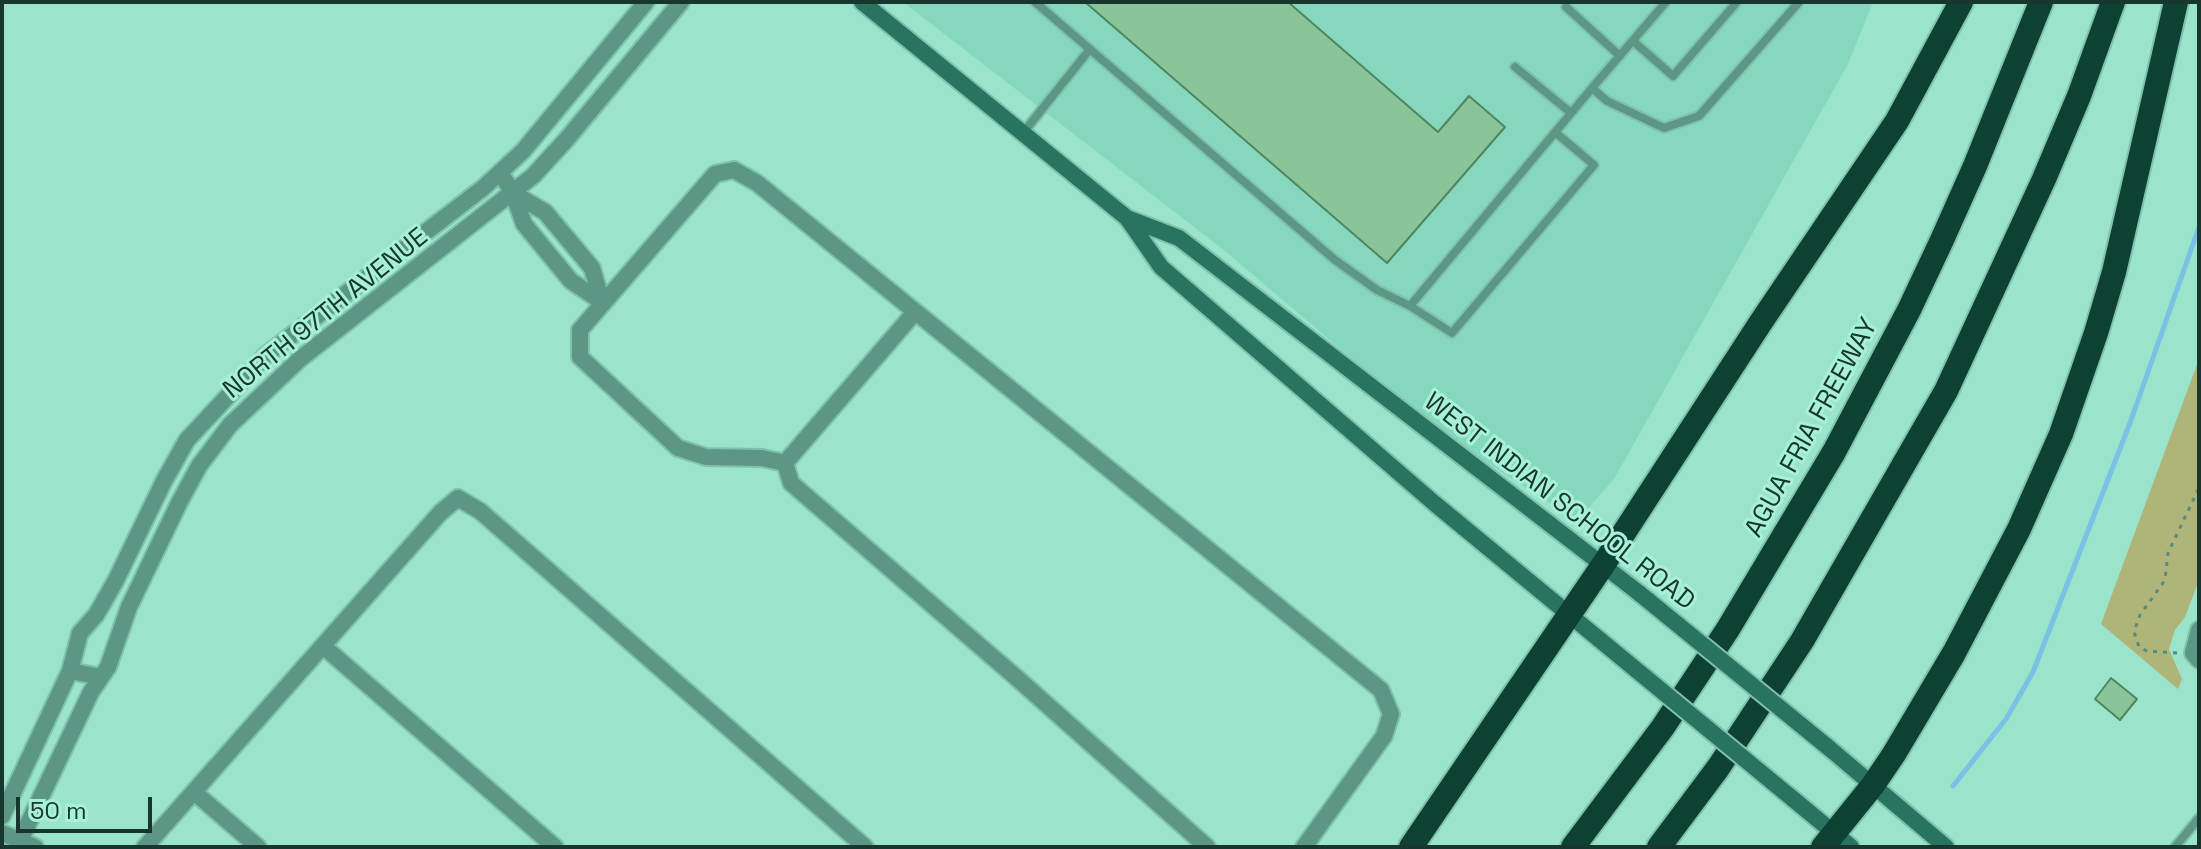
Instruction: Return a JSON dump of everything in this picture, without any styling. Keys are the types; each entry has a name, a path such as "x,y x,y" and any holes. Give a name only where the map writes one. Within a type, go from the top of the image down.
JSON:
{"highway":[{"path":"1411,847 1570,615 1761,322 1897,121 1961,2"},
{"name":"AGUA FRIA FREEWAY","path":"1573,847 1663,727 1780,546 1834,452 1942,240 2041,2"},
{"path":"1659,847 1718,768 1802,641 1946,391 2044,179 2079,96 2113,2"},
{"path":"1836,843 1974,616 2019,529 2061,434 2114,272 2176,2"}],"main road":[{"name":"WEST INDIAN SCHOOL ROAD","path":"862,2 1127,218 1161,267 1434,503 1793,799 1836,843"},
{"name":"WEST INDIAN SCHOOL ROAD","path":"1127,218 1179,238 1639,593 1946,847"}],"street":[{"name":"NORTH 97TH AVENUE","path":"2,816 70,671 73,650 80,633 96,615 115,582 187,440 265,356 500,172 548,123 646,2"},
{"name":"NORTH 97TH AVENUE","path":"25,845 91,692 118,642 129,607 179,503 199,466 230,425 300,359 513,193 566,140 681,2"},
{"path":"785,463 762,458 706,457 678,448 580,357 580,330 602,302 715,174 734,170 757,183 1381,690 1391,714 1384,736 1304,847"},
{"path":"500,172 513,193 524,224 571,281 602,302"},
{"path":"513,193 545,212 592,268 602,302"},
{"path":"785,463 915,312"},
{"path":"216,406 230,425"},
{"path":"785,463 791,483 1207,847"},
{"path":"145,847 441,512 458,498 480,511 865,847"},
{"path":"2196,657 2199,630"},
{"path":"323,646 555,847"},
{"path":"70,671 101,677"},
{"path":"194,792 258,847"},
{"path":"2,833 25,845"}],"lane":[{"path":"1035,2 1335,260 1377,290 1410,306 1452,333 1594,165 1555,132"},
{"path":"1410,306 1666,2"},
{"path":"1633,41 1673,76 1737,2"},
{"path":"1592,88 1607,101 1664,128 1699,116 1799,2"},
{"path":"1566,7 1620,56"},
{"path":"1023,133 1090,49"},
{"path":"1515,67 1571,113"},
{"path":"2175,847 2199,818"}],"path":[{"path":"2196,657 2147,651 2139,647 2134,632 2140,615 2165,580 2168,553 2199,488"}],"shaded area":[{"path":"903,2 1873,2 1848,64 1614,479 1577,521 1478,457 1351,358 1225,251"},
{"path":"2199,359 2199,580 2169,649 2182,679 2178,689 2101,624"}],"building":[{"path":"1085,2 1288,2 1438,132 1469,96 1505,127 1387,263"},
{"path":"2111,678 2137,699 2120,720 2095,699"}],"waterway":[{"path":"1953,786 2006,719 2033,672 2130,423 2199,227"}]}
